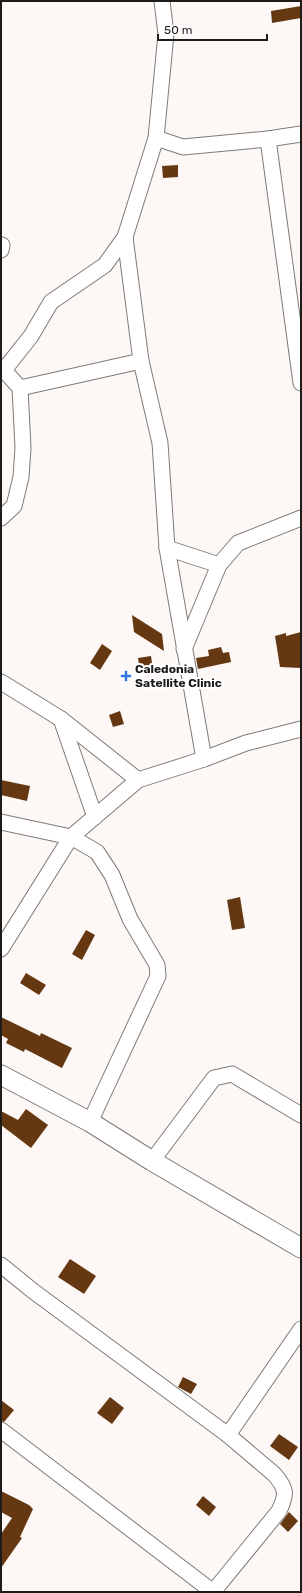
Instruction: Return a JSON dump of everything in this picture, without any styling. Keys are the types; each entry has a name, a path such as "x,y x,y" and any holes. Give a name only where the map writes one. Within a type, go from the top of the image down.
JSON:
{"street":[{"path":"1,518 14,506 21,478 23,448 20,388 2,369 31,336 51,302 105,265 125,237 156,138 166,34 162,1"},
{"path":"156,138 183,147 268,139 301,134"},
{"path":"268,139 301,383"},
{"path":"125,237 141,361 160,443 167,548 204,759"},
{"path":"20,388 141,361"},
{"path":"184,649 219,565 238,543 301,518"},
{"path":"167,548 219,565"},
{"path":"1,682 61,719 138,780"},
{"path":"61,719 95,817"},
{"path":"1,949 71,837 138,780 204,759 246,743 301,729"},
{"path":"1,822 71,837 97,852 112,875 130,919 157,965 158,976 90,1122"},
{"path":"152,1161 214,1078 232,1074 301,1115"},
{"path":"1,1075 90,1122 152,1161 301,1248"},
{"path":"1,1265 33,1291 228,1435 274,1474 280,1481 284,1490 285,1498 279,1511 213,1592 1,1430"},
{"path":"228,1435 301,1329"}],"building":[{"path":"301,6 301,18 272,23 271,11"},
{"path":"178,165 178,177 163,178 162,166"},
{"path":"132,615 162,634 164,651 134,632"},
{"path":"301,632 301,668 280,667 275,636 286,633 286,636"},
{"path":"102,644 112,651 100,670 90,663"},
{"path":"221,647 223,653 229,652 231,662 198,669 196,658 209,656 208,650"},
{"path":"151,656 153,670 140,672 138,658"},
{"path":"120,711 124,724 113,727 109,715"},
{"path":"1,780 30,786 27,801 1,795"},
{"path":"240,897 245,928 232,930 227,900"},
{"path":"86,930 95,935 82,960 72,954"},
{"path":"26,973 46,985 39,995 20,983"},
{"path":"1,1017 40,1036 41,1033 72,1048 62,1068 25,1049 24,1052 6,1043 8,1039 1,1035"},
{"path":"26,1109 48,1125 31,1148 1,1125 1,1111 18,1120"},
{"path":"70,1259 96,1276 84,1294 58,1277"},
{"path":"183,1377 197,1384 191,1394 178,1387"},
{"path":"110,1397 124,1408 112,1424 97,1413"},
{"path":"1,1400 14,1410 4,1422 1,1421"},
{"path":"279,1434 298,1447 289,1460 270,1446"},
{"path":"1,1491 29,1505 33,1509 20,1537 22,1538 1,1568 1,1534 12,1518 1,1512"},
{"path":"203,1496 216,1507 209,1516 196,1505"},
{"path":"289,1512 298,1521 288,1532 280,1524"}],"place":[{"name":"Caledonia Satellite Clinic","path":"126,676"}]}
